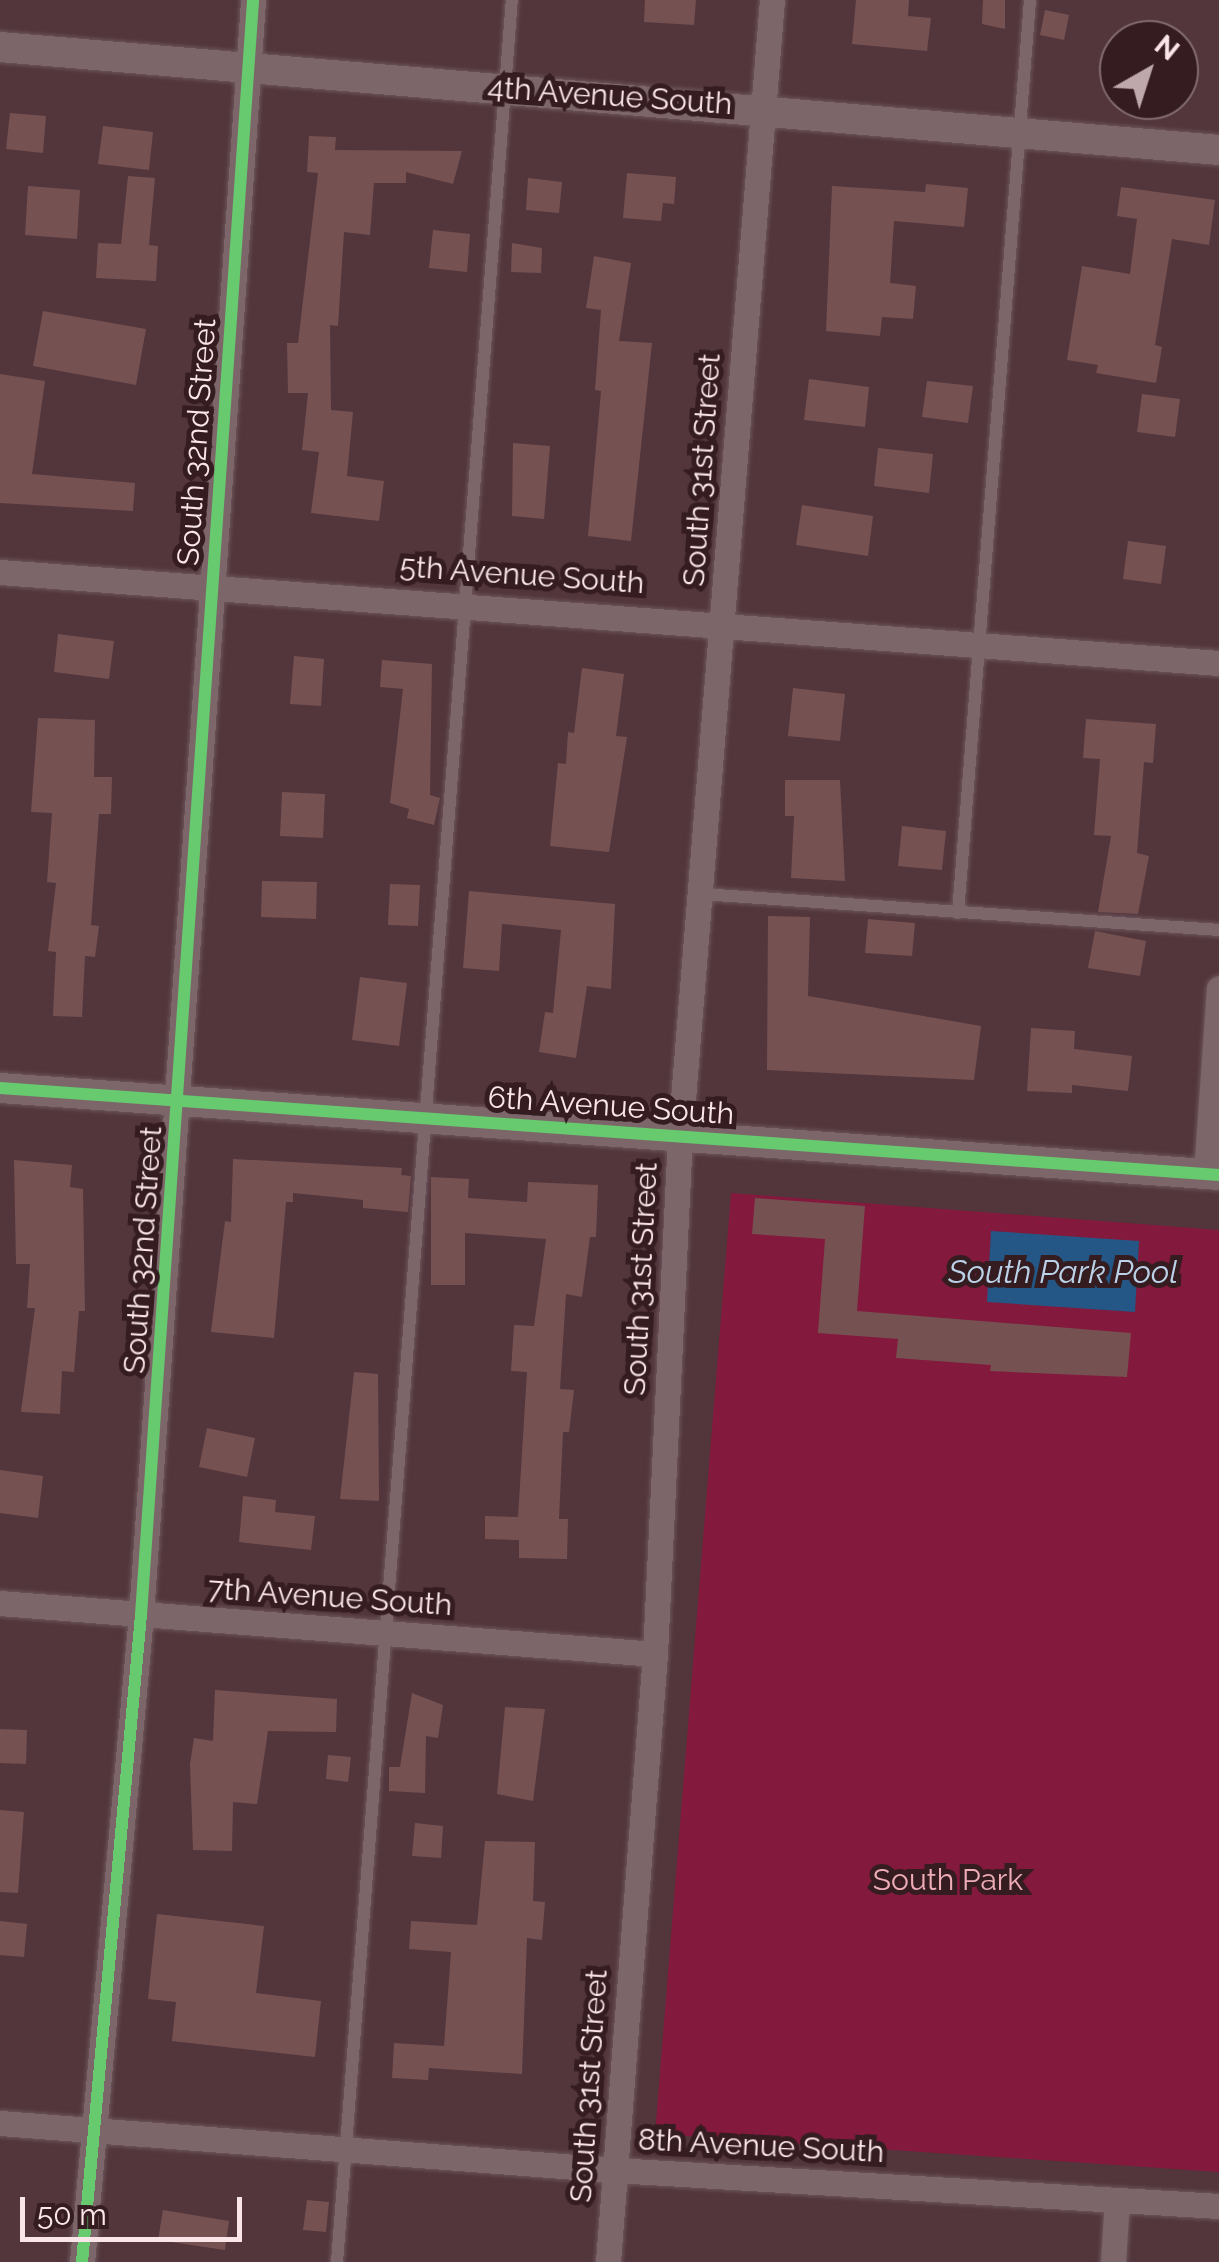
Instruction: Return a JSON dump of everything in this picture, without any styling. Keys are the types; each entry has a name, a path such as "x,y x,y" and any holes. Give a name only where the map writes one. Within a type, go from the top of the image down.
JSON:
{"street":[{"name":"South 32nd Street","path":"82,2262 91,2130 141,1615 180,1100 253,0"},
{"name":"South 31st Street","path":"608,2262 655,1654 680,1136 772,0"},
{"name":"4th Avenue South","path":"0,47 248,64 1219,150"},
{"name":"5th Avenue South","path":"0,572 466,602 1219,663"},
{"path":"1212,1174 1219,988"},
{"name":"6th Avenue South","path":"0,1088 1212,1174"},
{"name":"7th Avenue South","path":"0,1603 655,1654"},
{"name":"8th Avenue South","path":"0,2123 615,2170 1219,2206"},
{"path":"1113,2262 1117,2200"}],"lane":[{"path":"337,2262 512,0"},
{"path":"958,913 1030,0"},
{"path":"702,894 1219,930"}],"green space":[{"name":"South Park","path":"731,1193 1219,1230 1219,2172 655,2134"}],"water":[{"name":"South Park Pool","path":"991,1231 1139,1241 1135,1312 987,1302"}],"building":[{"path":"645,0 696,0 694,25 644,22"},
{"path":"856,0 909,0 908,16 931,18 927,51 852,44"},
{"path":"983,0 1005,0 1005,29 982,24"},
{"path":"1045,10 1069,15 1064,40 1040,35"},
{"path":"10,113 46,116 43,153 6,149"},
{"path":"103,126 153,132 149,170 98,164"},
{"path":"309,136 336,137 335,150 462,151 453,184 406,172 406,183 374,183 370,235 344,232 338,326 330,325 331,410 353,412 347,476 384,481 379,521 311,513 319,452 302,450 308,393 288,393 287,343 298,343 318,173 307,172"},
{"path":"627,173 676,177 674,204 663,203 661,221 623,218"},
{"path":"128,176 155,178 149,245 158,246 156,281 96,278 98,243 121,244"},
{"path":"528,178 562,182 559,213 526,210"},
{"path":"926,184 968,188 964,227 894,221 890,283 916,286 913,319 882,317 880,336 826,331 832,186 925,192"},
{"path":"28,186 80,190 77,239 25,235"},
{"path":"1121,187 1215,200 1209,245 1172,239 1155,345 1162,347 1156,383 1096,373 1098,365 1067,360 1082,266 1130,274 1137,219 1117,216"},
{"path":"433,230 470,234 467,272 429,268"},
{"path":"512,243 542,248 541,273 511,272"},
{"path":"594,256 631,263 619,341 652,343 631,541 588,536 601,391 595,390 601,310 586,308"},
{"path":"43,311 146,329 136,385 33,366"},
{"path":"0,374 45,381 32,474 135,483 133,511 0,503"},
{"path":"809,379 869,387 865,427 804,420"},
{"path":"927,381 973,386 968,423 922,417"},
{"path":"1142,394 1180,399 1175,437 1137,432"},
{"path":"513,443 550,446 544,519 512,516"},
{"path":"878,448 933,454 929,493 874,486"},
{"path":"802,505 873,516 868,556 796,545"},
{"path":"1128,541 1166,546 1161,584 1123,579"},
{"path":"58,634 114,641 109,679 54,672"},
{"path":"294,656 324,659 321,706 290,704"},
{"path":"382,660 432,664 430,795 440,798 434,825 407,818 409,809 390,803 403,689 380,687"},
{"path":"582,668 624,674 616,736 627,737 609,852 550,846 558,763 566,764 568,732 574,733"},
{"path":"793,688 845,694 840,741 788,736"},
{"path":"38,718 95,720 94,777 112,777 111,814 99,814 91,925 99,926 95,957 85,956 82,1017 53,1016 56,952 48,951 56,883 47,882 52,813 31,812"},
{"path":"1086,719 1156,724 1153,763 1144,762 1137,853 1149,856 1138,914 1098,912 1111,836 1094,835 1100,759 1083,758"},
{"path":"785,780 840,780 845,881 791,878 794,816 785,816"},
{"path":"282,792 325,794 323,838 280,836"},
{"path":"902,826 946,831 942,870 898,866"},
{"path":"262,881 317,882 316,919 261,917"},
{"path":"390,884 420,885 418,926 388,925"},
{"path":"469,891 615,904 611,989 587,986 576,1058 539,1052 545,1012 553,1013 561,930 502,924 499,971 463,968"},
{"path":"768,916 810,917 808,996 981,1026 974,1080 767,1070"},
{"path":"868,919 915,923 912,956 865,953"},
{"path":"1095,931 1146,941 1140,976 1088,968"},
{"path":"360,977 407,983 399,1046 352,1040"},
{"path":"1031,1028 1075,1031 1074,1049 1132,1056 1128,1091 1072,1085 1072,1093 1027,1091"},
{"path":"233,1159 402,1168 401,1175 411,1176 408,1212 363,1208 363,1200 293,1193 293,1202 286,1202 274,1338 211,1332 225,1221 231,1222"},
{"path":"14,1160 72,1165 70,1187 83,1189 85,1311 79,1311 74,1372 62,1371 60,1414 21,1412 35,1308 27,1308 30,1264 16,1264"},
{"path":"431,1177 469,1179 468,1198 527,1202 528,1182 598,1185 596,1237 590,1237 582,1297 566,1294 560,1389 574,1390 569,1432 563,1432 559,1519 568,1519 567,1559 519,1558 519,1540 485,1539 485,1516 518,1517 527,1372 511,1371 514,1325 534,1326 546,1239 465,1233 465,1285 431,1285"},
{"path":"755,1198 865,1206 857,1311 1131,1333 1127,1377 990,1371 991,1365 896,1358 898,1339 818,1333 825,1239 752,1234"},
{"path":"354,1372 378,1374 379,1501 340,1499"},
{"path":"207,1428 255,1438 247,1477 199,1467"},
{"path":"0,1470 43,1476 38,1518 0,1513"},
{"path":"243,1496 276,1500 275,1512 315,1516 311,1550 239,1542"},
{"path":"215,1690 337,1699 336,1732 268,1731 257,1804 233,1802 232,1851 193,1850 190,1764 194,1738 213,1741"},
{"path":"412,1693 443,1705 438,1738 426,1736 425,1793 389,1791 389,1767 400,1767"},
{"path":"505,1707 545,1709 533,1801 497,1794"},
{"path":"0,1729 27,1730 26,1764 0,1763"},
{"path":"328,1755 351,1757 348,1782 326,1779"},
{"path":"0,1810 24,1812 18,1893 0,1892"},
{"path":"415,1823 443,1826 441,1858 412,1856"},
{"path":"485,1841 535,1842 533,1901 545,1902 542,1940 527,1938 522,2074 429,2068 428,2080 392,2078 394,2043 444,2046 451,1952 409,1949 411,1921 477,1925"},
{"path":"157,1914 264,1926 256,1993 321,2001 315,2057 172,2041 176,2002 148,1999"},
{"path":"0,1921 27,1924 24,1957 0,1955"},
{"path":"307,2200 329,2202 326,2232 303,2230"},
{"path":"163,2210 229,2221 225,2250 158,2240"}],"cycle path":[{"path":"82,2262 141,1615 253,0"},
{"path":"0,1088 1219,1175"}]}
